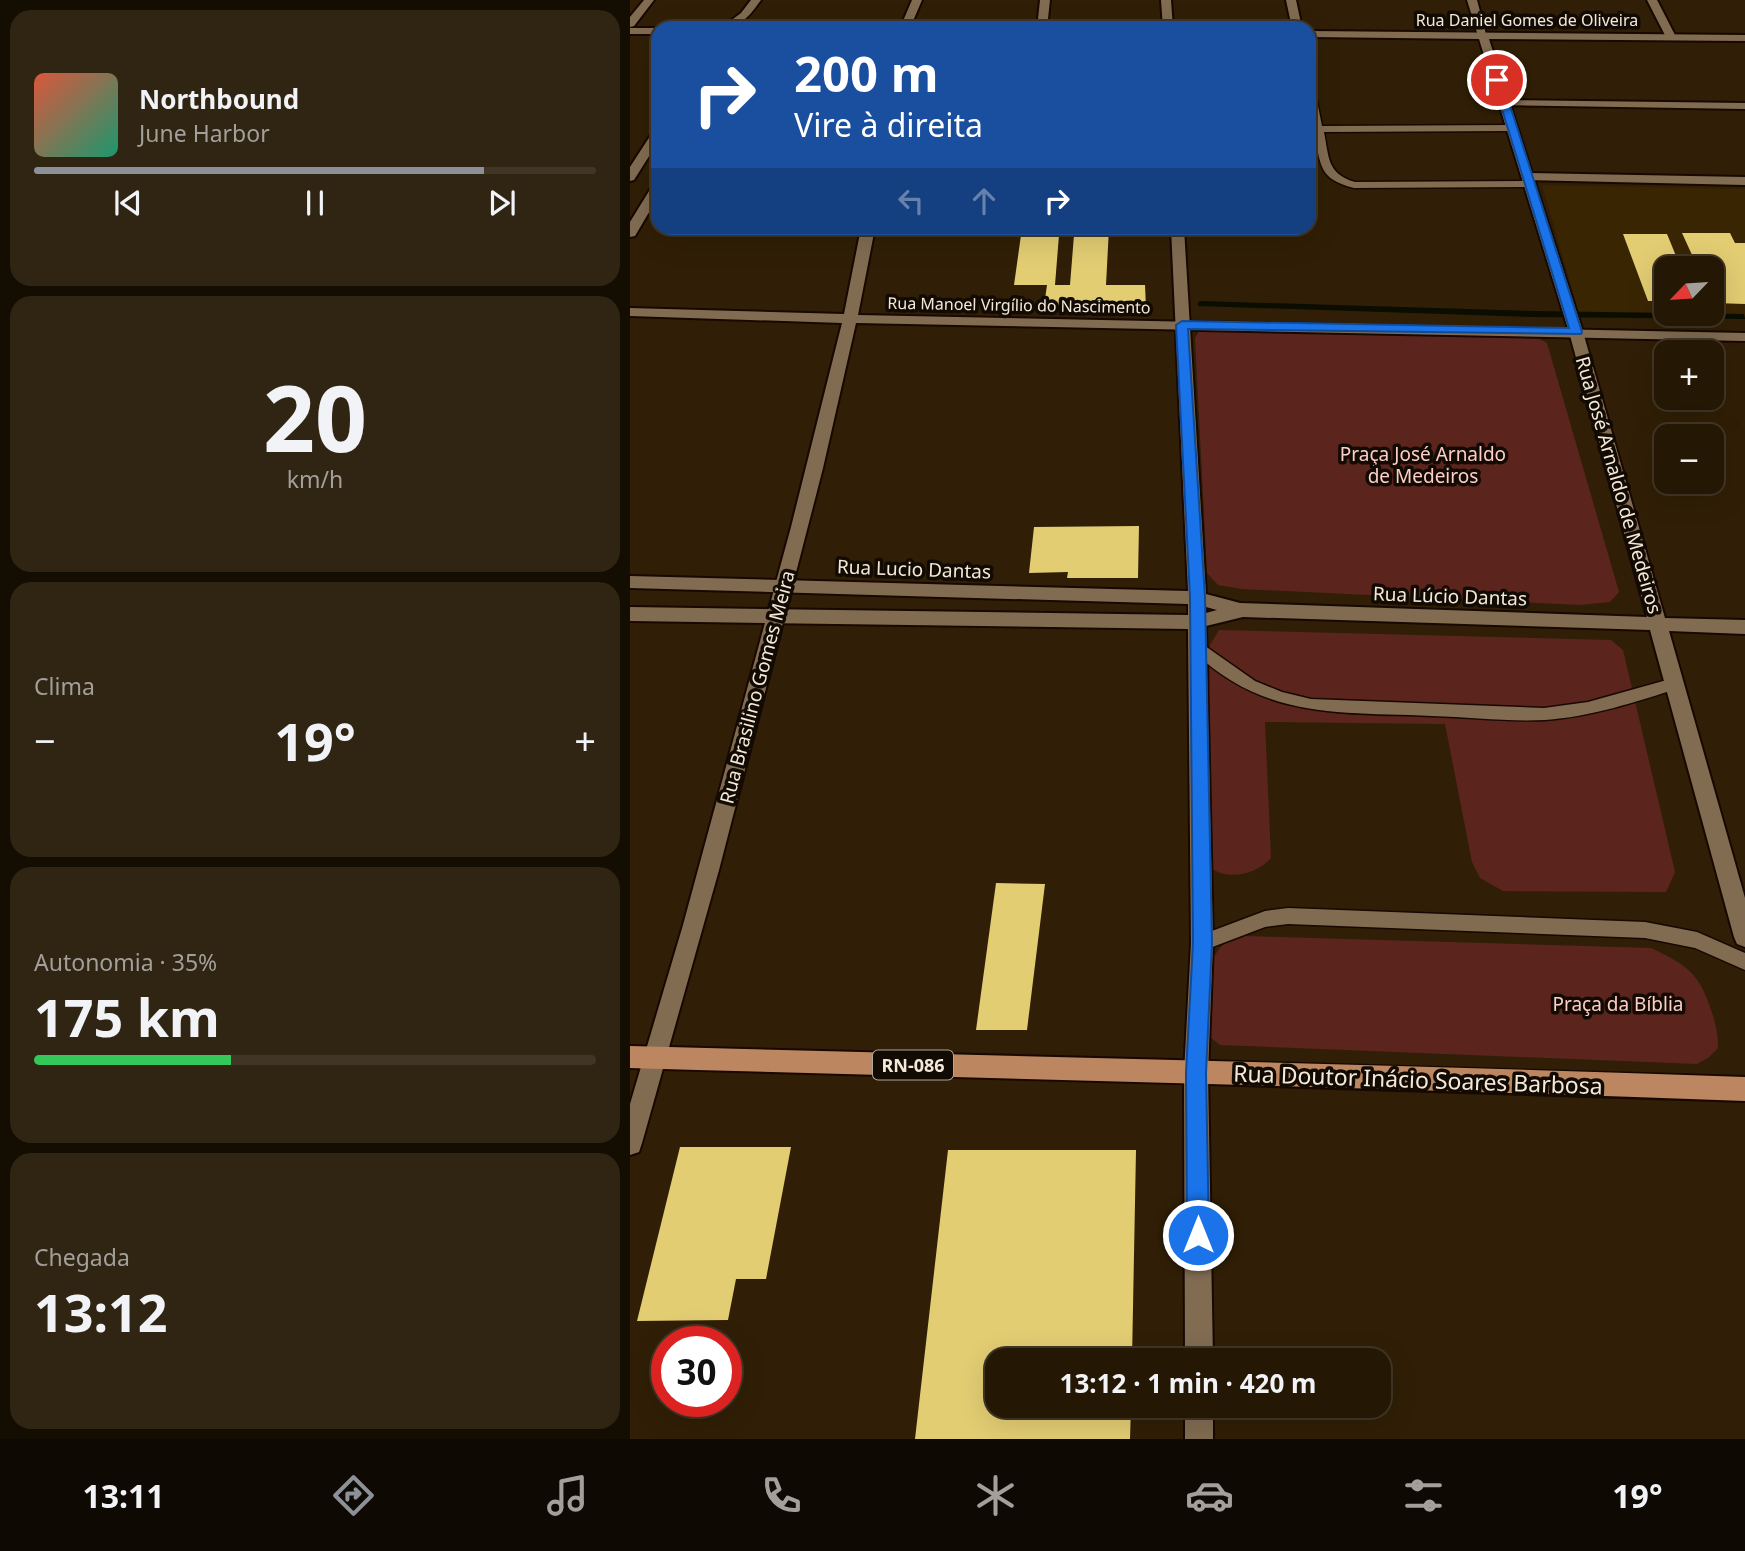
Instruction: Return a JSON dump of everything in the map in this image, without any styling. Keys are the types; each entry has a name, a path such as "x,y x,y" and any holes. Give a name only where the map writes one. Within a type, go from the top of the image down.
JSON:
{"main road":[{"name":"Rua Doutor Inácio Soares Barbosa","path":"630,1057 1196,1073 1292,1073 1745,1089"}],"street":[{"path":"630,24 649,0"},
{"path":"736,21 745,15 756,0"},
{"path":"908,21 916,0"},
{"path":"1043,21 1045,0"},
{"path":"1166,0 1168,21"},
{"path":"1292,0 1296,21"},
{"name":"Rua José Arnaldo de Medeiros","path":"1472,0 1576,332 1745,937"},
{"path":"1652,0 1671,37"},
{"path":"745,15 747,21"},
{"path":"630,31 651,31"},
{"name":"Rua Daniel Gomes de Oliveira","path":"1316,34 1745,38"},
{"path":"1504,103 1745,106"},
{"path":"630,177 651,143"},
{"path":"1529,181 1745,181"},
{"path":"630,233 651,198"},
{"name":"Rua Brasilino Gomes Meira","path":"630,1143 657,1058 784,586 852,321 867,235"},
{"path":"1178,235 1198,647 1202,943 1196,1073 1199,1348"},
{"name":"Rua Manoel Virgílio do Nascimento","path":"630,312 852,321 1745,337"},
{"name":"Rua Lucio Dantas","path":"630,583 1197,597"},
{"name":"Rua Lúcio Dantas","path":"1197,597 1240,610 1745,627"},
{"name":"Rua Lúcio Dantas","path":"1197,622 1240,610"},
{"path":"630,614 1197,622"},
{"path":"1199,1418 1199,1439"}],"lane":[{"path":"1316,128 1512,128"},
{"path":"1316,136 1331,176 1354,185 1529,181"},
{"path":"1198,647 1236,680 1285,700 1311,705 1544,714 1588,708 1674,684"},
{"path":"1202,943 1265,919 1287,916 1645,930 1697,940 1745,962"}],"shaded area":[{"path":"1542,185 1745,189 1745,317 1724,316 1724,256 1654,256 1654,315 1579,313"}],"green space":[{"name":"Praça José Arnaldo de Medeiros","path":"1200,330 1532,335 1547,343 1619,592 1610,602 1580,605 1242,589 1218,585 1207,573 1195,338"},
{"path":"1219,630 1611,640 1623,650 1675,872 1666,892 1503,891 1480,878 1472,862 1445,724 1265,722 1271,858 1257,869 1240,874 1231,875 1214,870 1207,865 1210,645"},
{"name":"Praça da Bíblia","path":"1243,936 1651,948 1682,965 1696,978 1713,1015 1718,1048 1697,1064 1220,1045 1206,1034 1210,971 1219,949 1228,941"}],"building":[{"path":"1682,233 1730,233 1735,243 1745,243 1745,304 1724,303 1724,256 1693,256"},
{"path":"1623,234 1667,234 1676,256 1654,256 1654,301 1648,301"},
{"path":"1021,235 1059,235 1055,285 1070,285 1074,235 1109,235 1106,285 1145,285 1146,308 1044,306 1047,285 1014,285"},
{"path":"1139,526 1138,578 1067,578 1068,572 1029,573 1034,527"},
{"path":"996,883 1045,884 1027,1030 976,1030"},
{"path":"680,1147 791,1147 766,1279 736,1279 728,1320 637,1321"},
{"path":"948,1150 1136,1150 1132,1348 985,1348 985,1418 1131,1418 1130,1439 915,1439"}],"waterway":[{"path":"1201,304 1744,317"}],"route":[{"path":"1198,1235 1196,1073 1202,943 1197,597 1182,325 1576,332 1497,80"}]}
